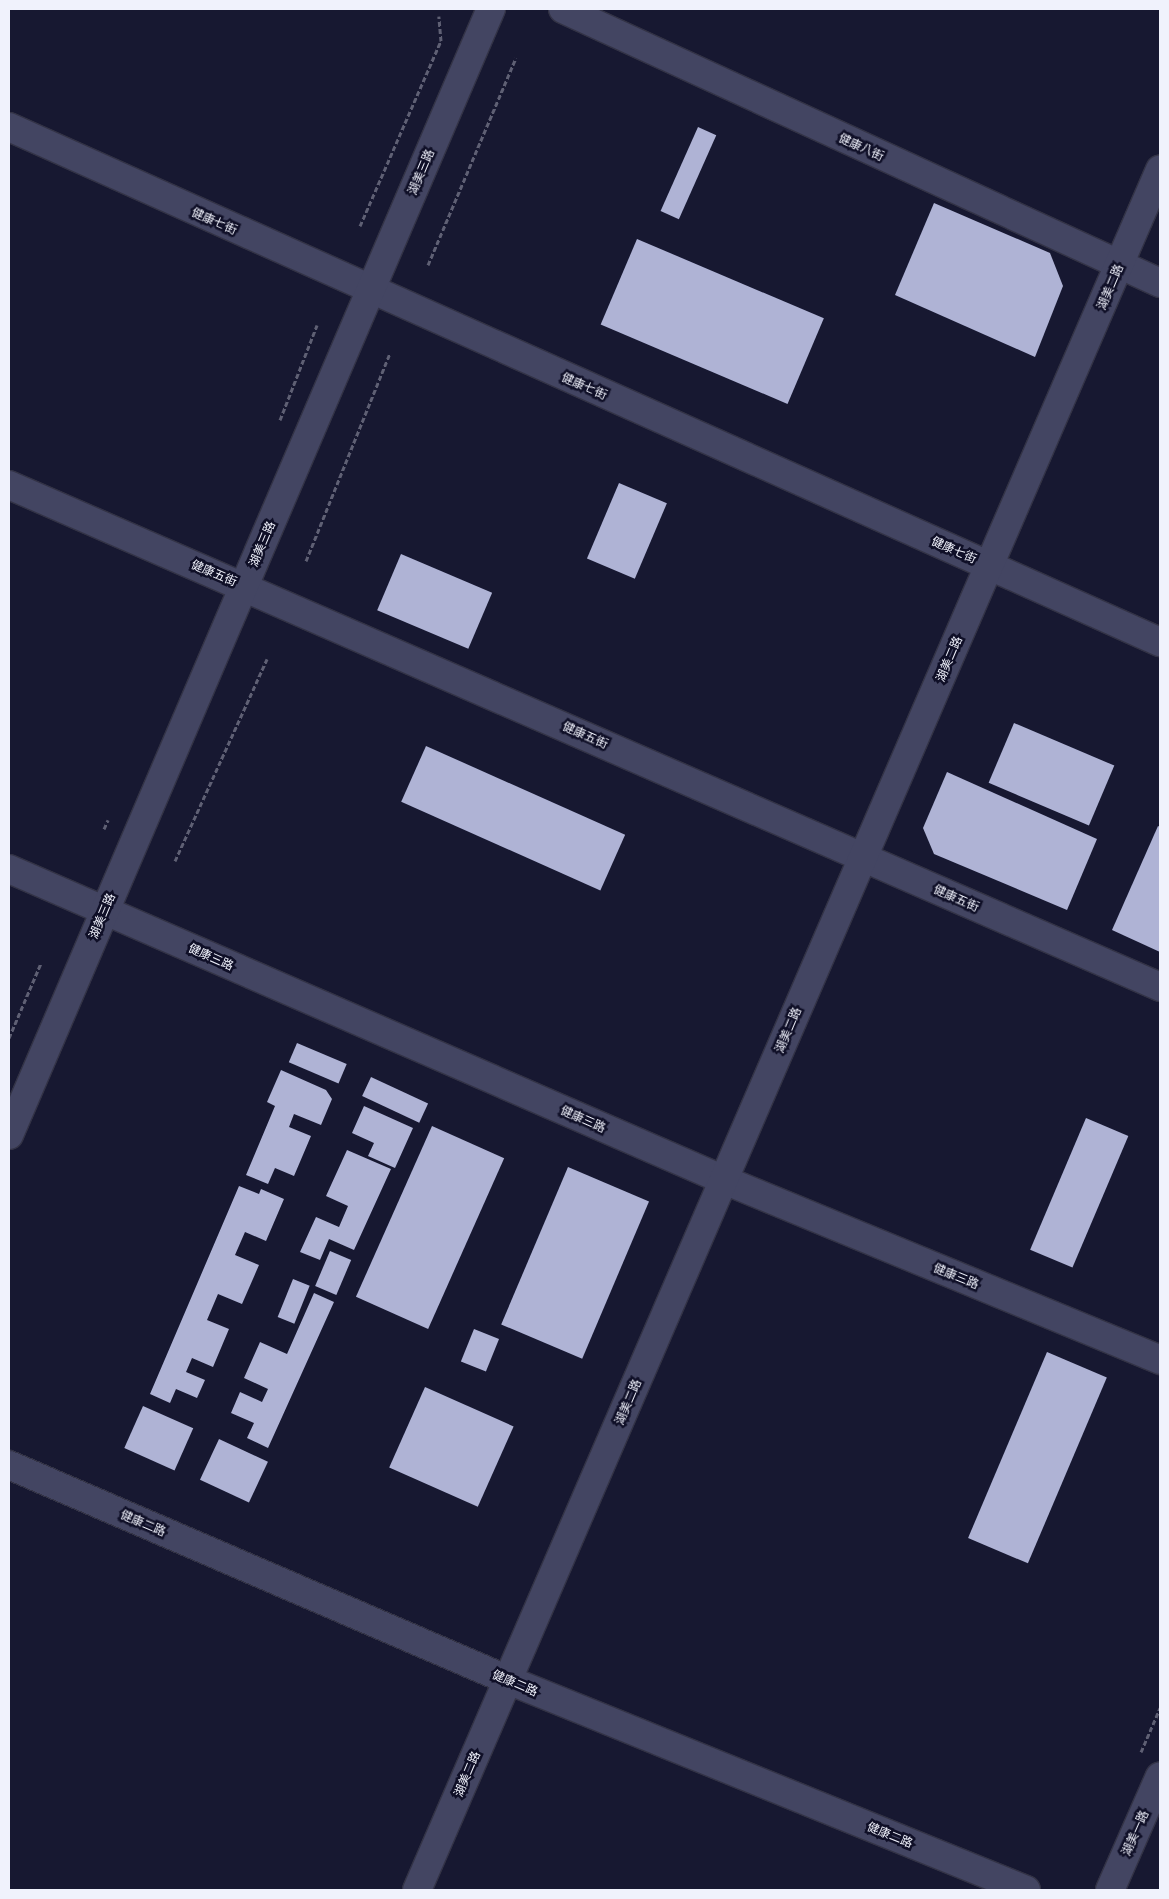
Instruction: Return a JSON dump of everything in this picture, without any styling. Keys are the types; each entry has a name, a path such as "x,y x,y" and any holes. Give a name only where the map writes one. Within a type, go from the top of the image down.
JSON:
{"street":[{"name":"湖美三路","path":"9,1135 491,9"},
{"name":"健康八街","path":"563,9 1119,266 1160,283"},
{"name":"健康七街","path":"9,127 370,292 1160,642"},
{"name":"湖美二路","path":"417,1890 1160,170"},
{"name":"健康五街","path":"9,485 1160,987"},
{"name":"健康三路","path":"9,869 724,1180 1160,1360"},
{"name":"健康二路","path":"9,1465 508,1680 1026,1890"},
{"name":"湖美一路","path":"1110,1890 1160,1776"}],"path":[{"path":"360,226 441,42 439,16"},
{"path":"428,265 516,58"},
{"path":"306,561 390,352"},
{"path":"175,861 267,659"},
{"path":"9,1038 41,963"}],"building":[{"path":"698,127 716,135 679,219 661,211"},
{"path":"934,203 1050,253 1063,286 1035,357 895,295"},
{"path":"637,239 824,318 788,404 601,325"},
{"path":"619,483 667,503 635,579 587,558"},
{"path":"401,554 492,593 468,649 377,610"},
{"path":"1014,723 1114,766 1089,825 989,783"},
{"path":"426,746 625,835 600,890 401,802"},
{"path":"947,772 1097,839 1067,910 934,854 923,828"},
{"path":"1158,826 1160,827 1160,952 1112,930"},
{"path":"297,1043 347,1064 339,1083 289,1062"},
{"path":"281,1070 326,1090 332,1099 321,1125 294,1114 289,1127 311,1136 294,1176 275,1168 268,1184 246,1175 275,1106 267,1102"},
{"path":"371,1077 428,1104 419,1123 362,1096"},
{"path":"364,1106 413,1128 395,1168 368,1156 374,1143 352,1133"},
{"path":"1086,1118 1128,1136 1072,1268 1030,1250"},
{"path":"432,1126 504,1158 428,1329 356,1297"},
{"path":"347,1150 391,1169 354,1250 329,1239 320,1260 300,1252 316,1217 339,1227 348,1206 326,1196"},
{"path":"568,1167 649,1201 582,1359 501,1324"},
{"path":"239,1186 259,1194 261,1189 284,1199 266,1241 245,1232 235,1255 259,1265 242,1304 218,1294 207,1320 229,1329 213,1367 192,1358 186,1372 205,1380 197,1398 176,1389 170,1403 150,1394"},
{"path":"330,1251 351,1260 336,1295 315,1286"},
{"path":"293,1279 310,1286 294,1324 278,1317"},
{"path":"314,1293 334,1302 268,1448 247,1438 254,1423 231,1413 240,1392 262,1402 268,1389 244,1378 260,1342 287,1354"},
{"path":"474,1329 499,1339 486,1372 461,1361"},
{"path":"1047,1352 1107,1377 1028,1563 968,1538"},
{"path":"425,1387 514,1426 478,1507 389,1467"},
{"path":"143,1406 193,1428 175,1470 124,1448"},
{"path":"219,1439 268,1462 249,1503 200,1480"}]}
